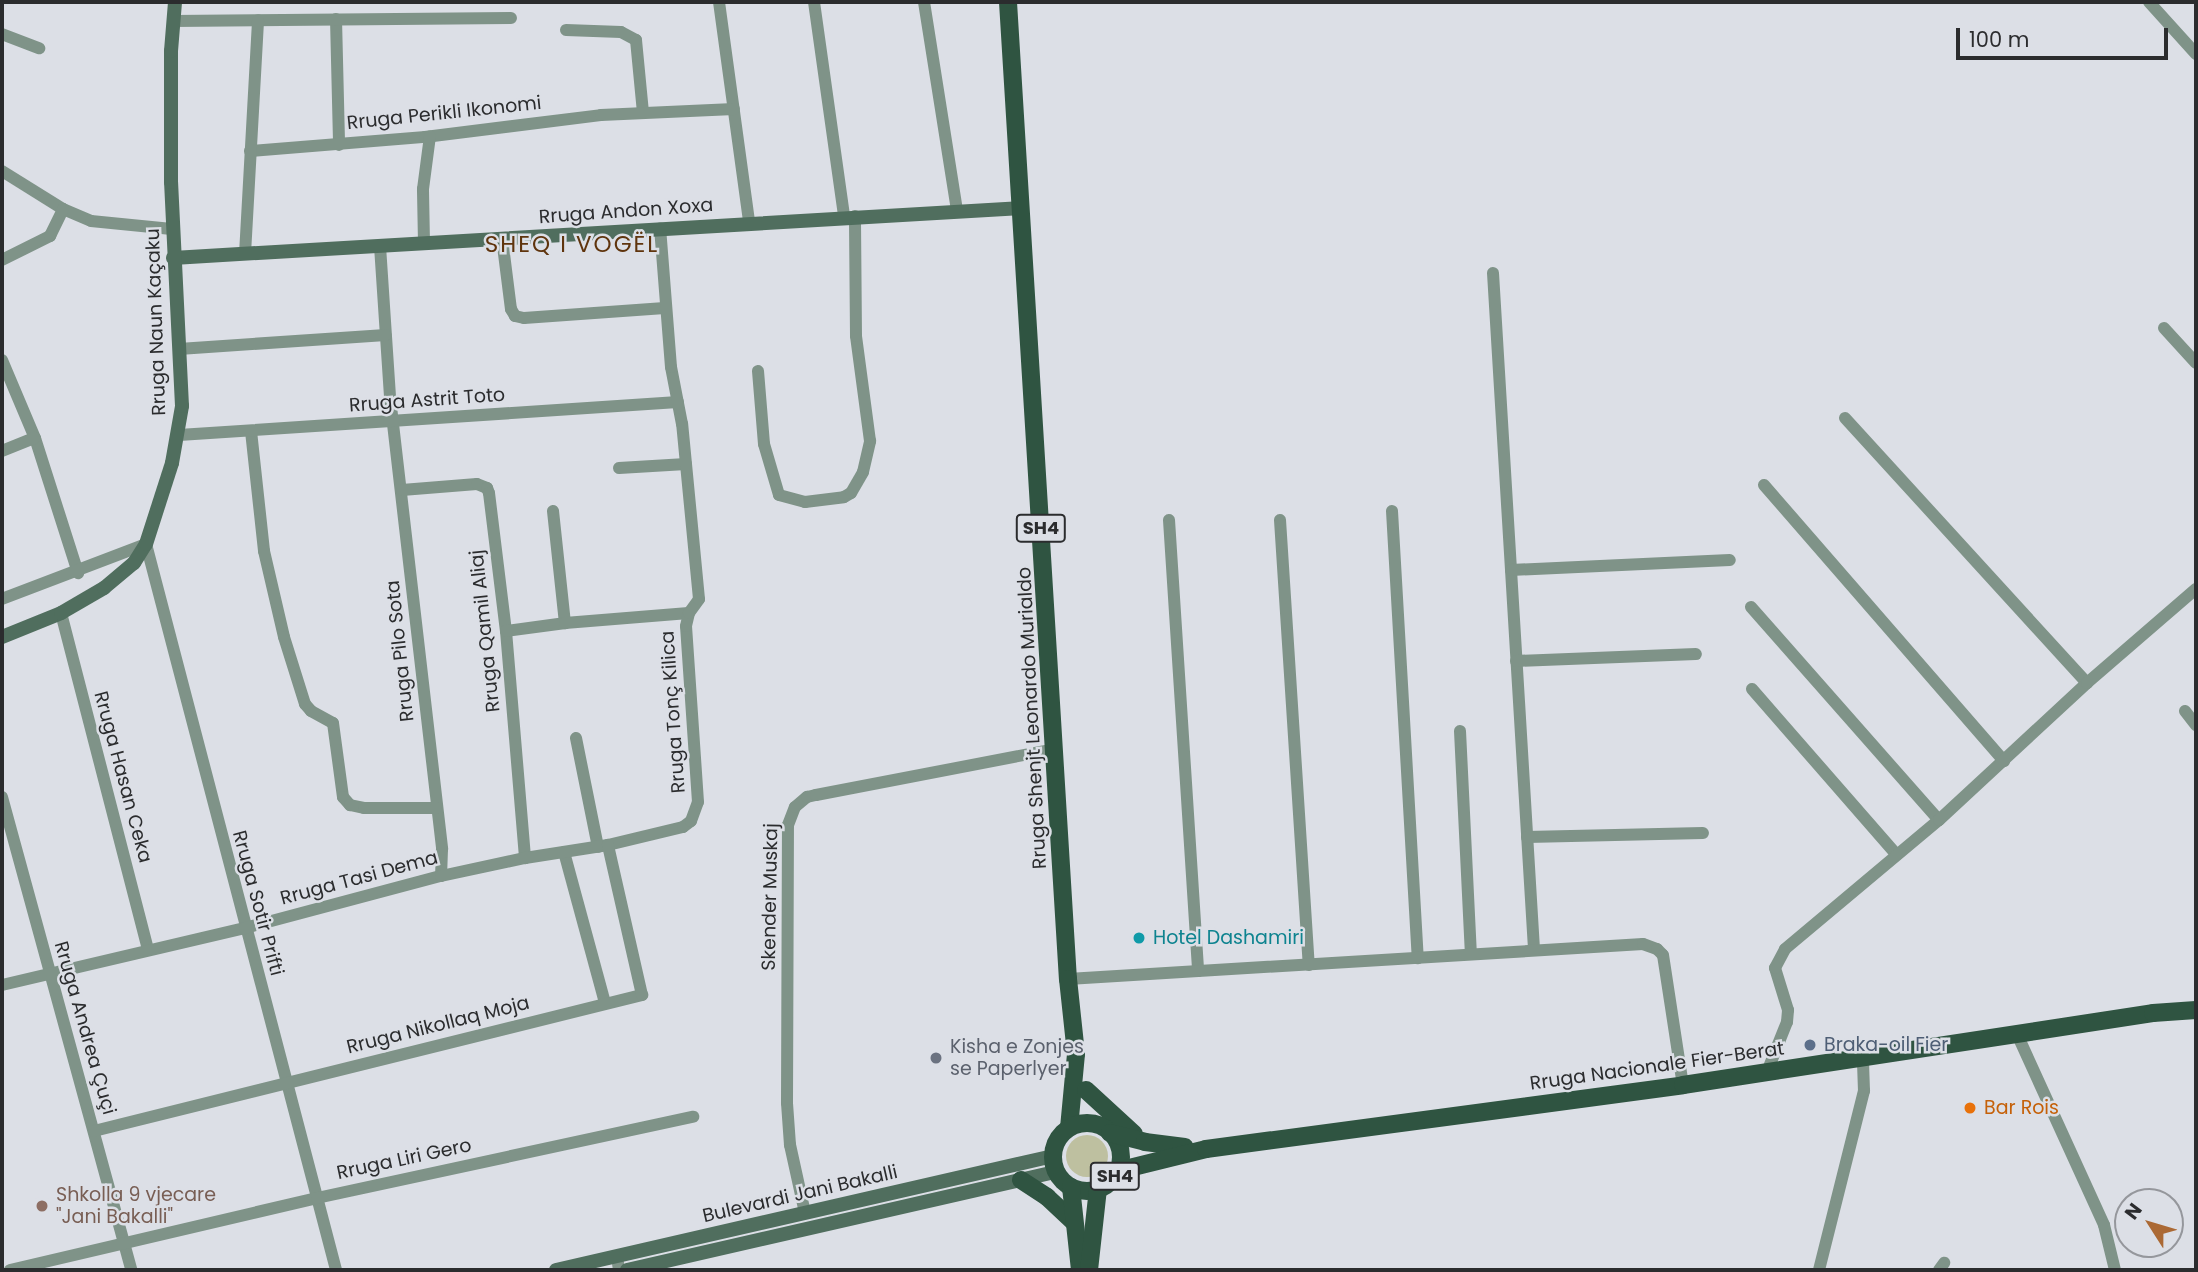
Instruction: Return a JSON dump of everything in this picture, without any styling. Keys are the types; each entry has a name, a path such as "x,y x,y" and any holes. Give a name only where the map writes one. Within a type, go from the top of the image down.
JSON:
{"main road":[{"name":"Rruga Shenjt Leonardo Murialdo","path":"1008,2 1068,979 1076,1054 1086,1090 1105,1129"},
{"name":"Rruga Nacionale Fier-Berat","path":"1117,1171 1206,1149 1684,1085 2153,1013 2196,1010"},
{"name":"Rruga Shenjt Leonardo Murialdo","path":"1069,1128 1076,1054"},
{"path":"1086,1090 1120,1125 1145,1142"},
{"path":"1069,1128 1084,1123 1105,1129"},
{"name":"SH4","path":"1069,1128 1056,1142 1054,1164 1071,1187 1080,1270"},
{"name":"Rruga Nacionale Fier-Berat","path":"1105,1129 1145,1142 1206,1149"},
{"name":"SH4","path":"1071,1187 1087,1191 1098,1189 1107,1184 1117,1171 1120,1151 1105,1129"},
{"path":"1021,1180 1047,1197 1073,1221"},
{"name":"SH4","path":"1089,1270 1098,1189"}],"street":[{"name":"Rruga Naun Kaçaku","path":"2,637 61,613 120,577 146,544 179,435 182,406 172,229 175,2"},
{"path":"719,2 749,222"},
{"path":"758,371 764,444 779,495 804,502 844,497 851,493 863,472 870,441 856,336 850,216 814,2"},
{"path":"923,2 957,211"},
{"path":"2149,2 2196,54"},
{"path":"173,21 511,18"},
{"path":"337,19 339,145"},
{"path":"245,254 258,20"},
{"path":"566,30 621,33 636,40 643,113"},
{"path":"2,33 39,48"},
{"name":"Rruga Perikli Ikonomi","path":"250,151 430,136 565,118 734,109"},
{"path":"424,243 423,189 430,136"},
{"path":"2,171 63,209 109,224 172,229"},
{"name":"Rruga Andon Xoxa","path":"173,258 1021,208"},
{"path":"2,260 50,236 63,209"},
{"name":"Rruga Tonç Kilica","path":"603,846 683,827 696,812 698,802 686,626 689,613 699,599 686,464 666,308 660,228"},
{"path":"502,238 515,316 524,318 666,308"},
{"name":"Rruga Pilo Sota","path":"380,246 393,422 442,849 441,876"},
{"path":"1493,273 1534,950"},
{"path":"2164,328 2196,363"},
{"path":"179,348 386,335"},
{"path":"2,360 35,438 78,573"},
{"name":"Rruga Astrit Toto","path":"179,435 678,402"},
{"path":"1844,418 2087,683"},
{"path":"251,431 264,551 284,637 305,704 311,711 332,723 343,797 350,805 365,807 436,808"},
{"path":"2,451 35,438"},
{"path":"618,468 686,464"},
{"name":"Rruga Qamil Aliaj","path":"402,490 477,484 487,488 506,631 525,858"},
{"path":"1764,485 2004,761"},
{"path":"1392,511 1418,958"},
{"path":"554,512 565,622"},
{"path":"1168,520 1198,971"},
{"path":"1280,520 1309,965"},
{"path":"2,599 78,573 146,544"},
{"name":"Rruga Sotir Prifti","path":"146,544 336,1270"},
{"path":"1511,570 1730,560"},
{"path":"1768,1072 1787,1022 1788,1010 1775,968 1785,949 1939,820 2087,683 2196,589"},
{"path":"1751,607 1939,820"},
{"name":"Rruga Hasan Ceka","path":"61,613 148,950"},
{"path":"506,631 565,622 689,613"},
{"path":"1516,661 1696,654"},
{"path":"1752,689 1897,855"},
{"path":"2185,711 2196,725"},
{"path":"1460,732 1471,954"},
{"path":"576,738 603,846"},
{"name":"Skender Muskaj","path":"805,1213 790,1145 787,1103 788,825 795,807 807,797 917,778 1055,749"},
{"name":"Rruga Andrea Çuçi","path":"2,797 131,1270"},
{"path":"1527,837 1703,833"},
{"name":"Rruga Tasi Dema","path":"2,985 245,928 441,876 525,858 603,846"},
{"name":"Rruga Nikollaq Moja","path":"94,1130 642,995 603,846"},
{"path":"564,852 605,1003"},
{"path":"1068,979 1643,944 1657,949 1665,962 1684,1085"},
{"path":"2017,1034 2104,1225 2115,1270"},
{"path":"1819,1270 1864,1091 1866,1068 1863,1057"},
{"name":"Rruga Liri Gero","path":"10,1270 317,1198 693,1117"},
{"name":"Bulevardi Jani Bakalli","path":"556,1270 618,1263 805,1213 1054,1164"},
{"name":"Bulevardi Jani Bakalli","path":"627,1270 1021,1180 1054,1164"}],"green space":[{"path":"1087,1135 1102,1141 1108,1156 1102,1171 1087,1177 1072,1171 1066,1156 1072,1141"}],"place":[{"name":"Hotel Dashamiri","path":"1139,938"},
{"name":"Braka-oil Fier","path":"1810,1045"},
{"name":"Kisha e Zonjes se Paperlyer","path":"936,1058"},
{"name":"Bar Rois","path":"1970,1108"},
{"name":"Shkolla 9 vjecare \"Jani Bakalli\"","path":"42,1206"}],"district":[{"name":"SHEQ I VOGËL","path":"572,244"}]}
